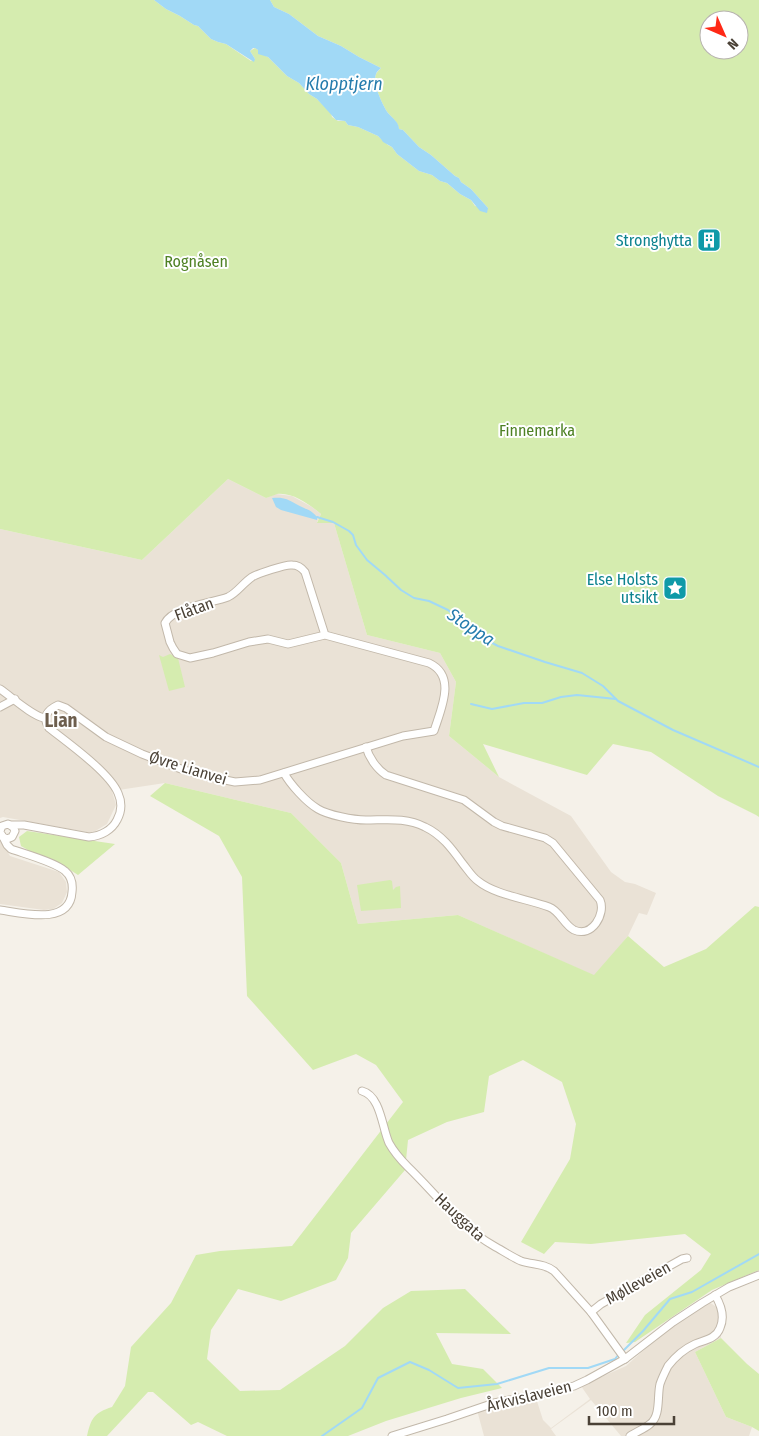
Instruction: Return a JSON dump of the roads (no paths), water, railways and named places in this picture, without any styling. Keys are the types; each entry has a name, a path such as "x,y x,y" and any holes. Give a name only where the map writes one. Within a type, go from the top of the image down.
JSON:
{"street":[{"name":"Flåtan","path":"325,635 305,572 301,568 292,565 283,566 254,576 230,596 175,613 166,619 164,623 170,642 177,654 190,658 249,642 268,639 288,644 325,635 429,663 439,669 444,677 445,692 434,732"},
{"path":"0,689 35,715 44,718 49,728 81,753 110,781 119,794 121,811 112,827 96,836 82,836 19,824 6,824 2,826 1,833 7,845 16,851 53,864 64,870 72,883 72,897 68,905 52,915 0,910"},
{"path":"0,707 15,699"},
{"name":"Øvre Lianvei","path":"44,718 51,708 58,705 62,706 97,731 152,759 212,778 235,782 260,780 408,735 434,732"},
{"path":"284,773 289,782 319,810 358,820 397,819 417,823 441,837 471,875 483,885 552,908 575,930 589,930 594,926 601,913 602,906 600,900 553,843 544,838 502,826 464,800 386,776 374,764 367,753 366,747"},
{"path":"6,824 14,828 13,844 16,851"},
{"path":"1,833 7,839 30,827"},
{"name":"Hauggata","path":"362,1091 369,1094 375,1102 387,1137 398,1156 464,1224 482,1239 521,1261 549,1268 591,1312 623,1356"},
{"name":"Mølleveien","path":"591,1312 609,1299 687,1258"},
{"name":"Årkvislaveien","path":"392,1436 499,1402 568,1388 595,1376 715,1295 759,1274"},
{"path":"630,1436 652,1422 656,1413 660,1383 667,1368 689,1348 713,1337 719,1330 722,1313 715,1295"}],"water":[{"name":"Klopptjern","path":"154,0 270,0 274,7 289,14 318,36 341,46 381,68 377,72 375,83 386,110 397,122 399,129 403,130 419,147 471,189 488,208 487,213 480,211 471,200 447,183 419,171 378,136 358,127 348,125 345,121 336,120 299,83 287,76 268,57 258,54 258,50 255,48 250,51 255,59 254,62 226,44 211,39 198,26 166,9"},
{"path":"272,498 282,498 290,501 312,512 317,517 317,520 281,510 276,507"}],"waterway":[{"name":"Stoppa","path":"317,517 333,522 349,531 367,560 401,590 414,598 429,601 448,610 475,634 498,646 582,673 603,686 618,701 673,730 759,767"},
{"name":"Stoppa","path":"471,704 492,709 524,703 542,703 561,697 577,695 616,699"},
{"path":"623,1351 670,1299 692,1292 759,1254"},
{"path":"322,1436 362,1408 378,1378 410,1362 429,1370 458,1388 497,1384 549,1368 588,1368 615,1359 619,1354"}],"place":[{"name":"Stronghytta","path":"709,240"},
{"name":"Else Holsts utsikt","path":"675,588"}],"district":[{"name":"Lian","path":"61,720"}],"park label":[{"name":"Rognåsen","path":"196,261"},
{"name":"Finnemarka","path":"537,430"}]}
